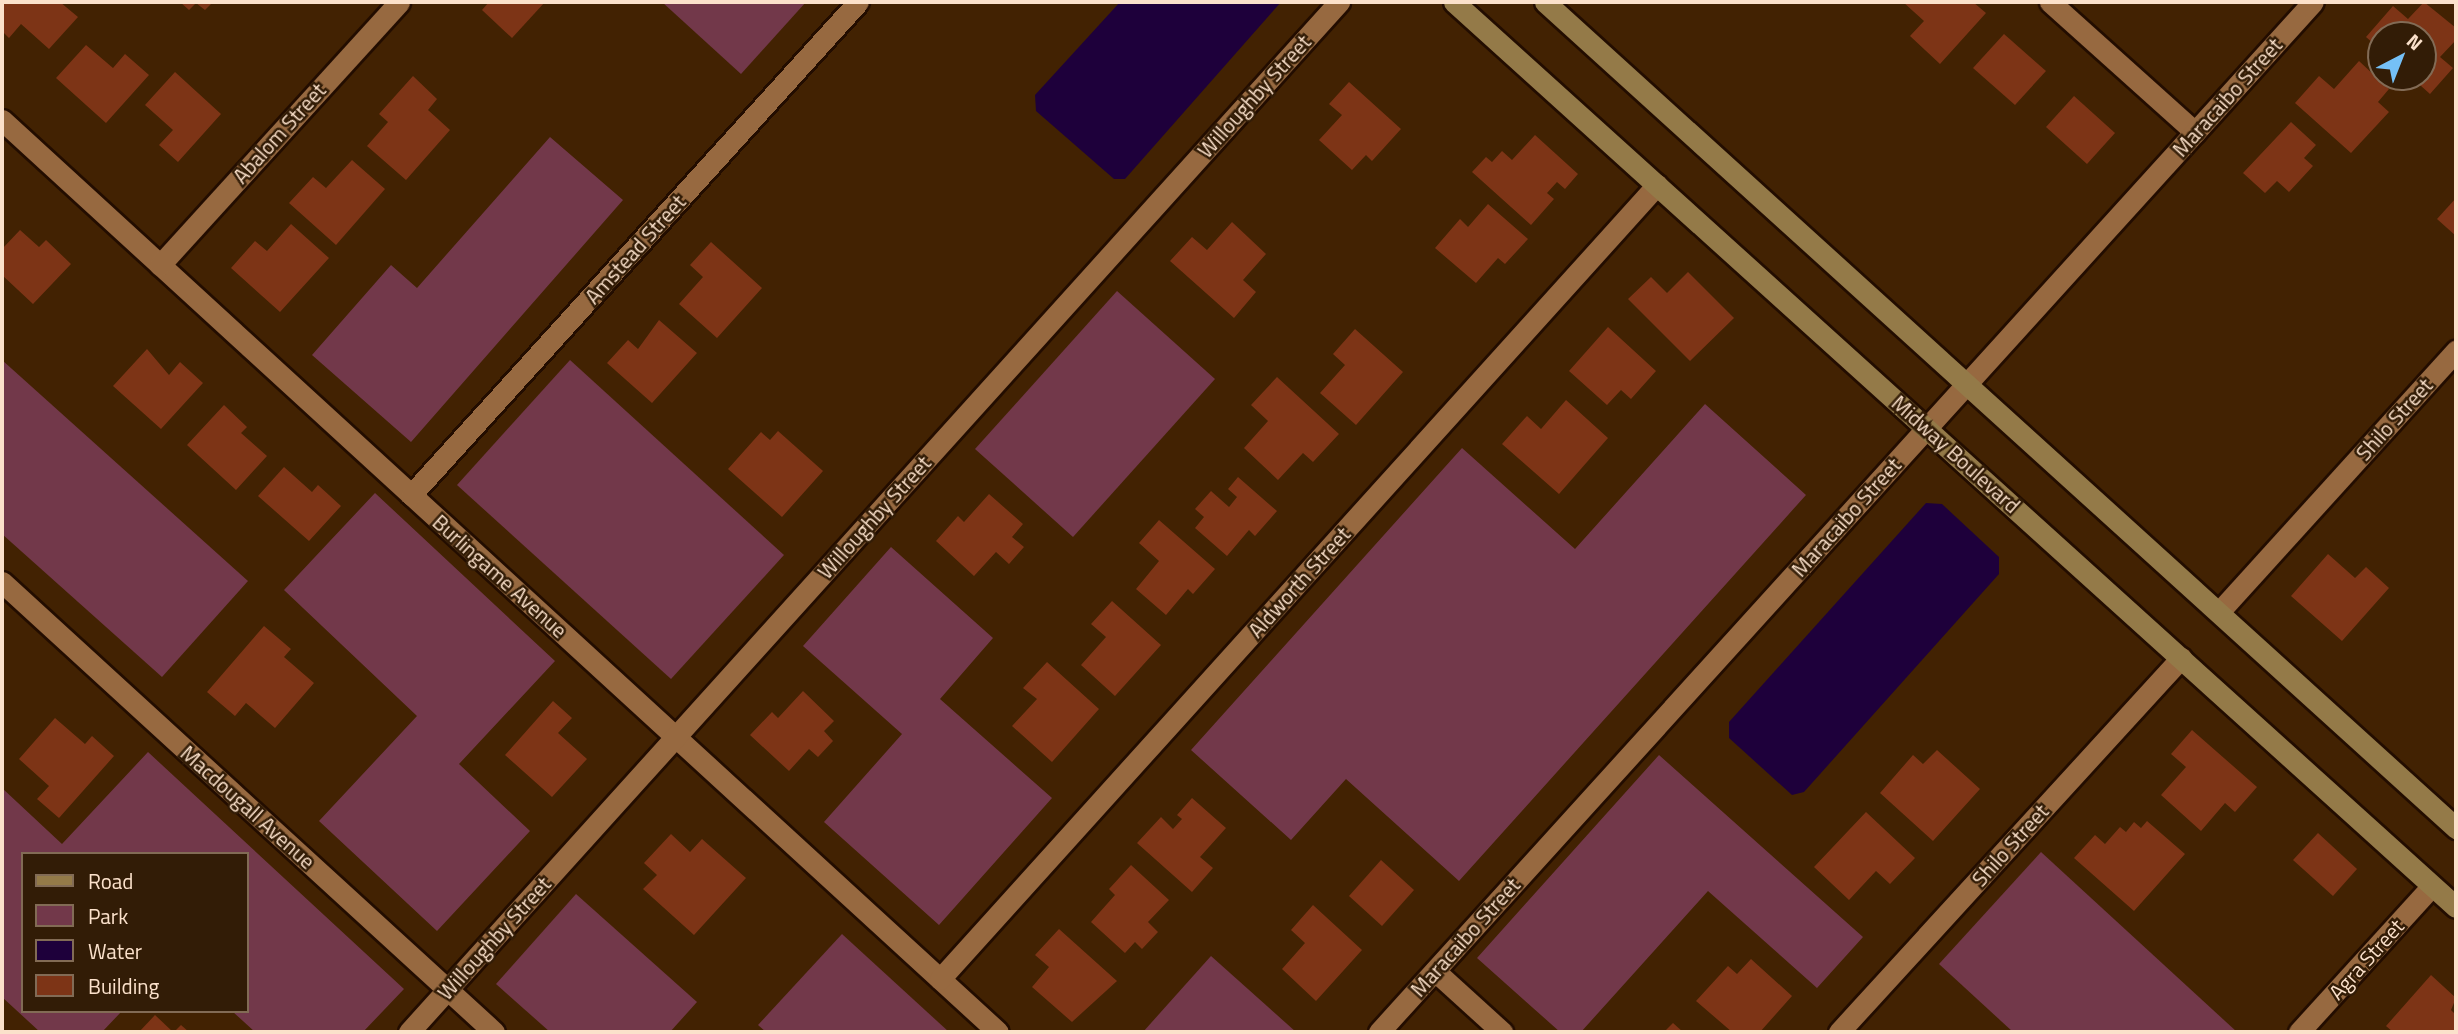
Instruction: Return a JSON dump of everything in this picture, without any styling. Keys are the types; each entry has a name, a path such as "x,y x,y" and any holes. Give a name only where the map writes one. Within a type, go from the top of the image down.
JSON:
{"street":[{"name":"Amstead Street","path":"411,495 858,2"},
{"name":"Willoughby Street","path":"409,1032 1339,2"},
{"name":"Midway Boulevard","path":"1454,2 2456,908"},
{"path":"1545,2 2456,828"},
{"path":"2050,2 2195,132"},
{"name":"Maracaibo Street","path":"1379,1032 2313,2"},
{"name":"Abalom Street","path":"160,265 388,5"},
{"name":"Burlingame Avenue","path":"2,120 998,1032"},
{"name":"Aldworth Street","path":"940,979 1657,185"},
{"name":"Shilo Street","path":"2219,612 2453,360"},
{"name":"Macdougall Avenue","path":"2,582 494,1032"},
{"name":"Shilo Street","path":"1839,1032 2181,657"},
{"name":"Agra Street","path":"2299,1032 2432,886"},
{"path":"1435,971 1502,1032"}],"green space":[{"path":"662,2 806,2 741,74"},
{"path":"550,137 623,200 411,442 312,355 391,265 417,288"},
{"path":"1117,291 1215,379 1073,537 975,449"},
{"path":"2,360 248,581 162,677 2,534"},
{"path":"570,360 784,555 671,679 457,485"},
{"path":"1705,404 1806,495 1459,881 1346,779 1291,840 1191,750 1462,448 1575,549"},
{"path":"375,493 555,661 459,764 530,831 437,931 319,821 417,716 284,590"},
{"path":"891,547 993,638 940,699 1052,798 939,925 824,822 902,734 803,646"},
{"path":"148,752 404,989 363,1032 255,1032 234,1013 248,1013 248,852 21,852 21,1013 120,1013 102,1032 40,1032 2,997 2,788 62,844"},
{"path":"1659,755 1863,937 1817,988 1708,891 1581,1032 1560,1032 1477,958"},
{"path":"2041,852 2237,1032 2013,1032 1939,964"},
{"path":"576,894 697,1002 670,1032 550,1032 496,984"},
{"path":"842,934 949,1032 766,1032 758,1025"},
{"path":"1211,956 1296,1032 1143,1032"}],"water":[{"path":"1120,2 1281,2 1125,179 1114,179 1036,111 1035,95"},
{"path":"1926,503 1942,504 1999,557 1999,574 1804,792 1792,795 1729,738 1729,722"}],"building":[{"path":"2,2 60,2 78,17 49,49 21,24 9,38 2,31"},
{"path":"180,2 213,2 205,10 196,3 189,10"},
{"path":"489,2 545,2 512,38 482,10"},
{"path":"1903,2 1973,2 1986,13 1940,64 1910,36 1924,21"},
{"path":"2424,2 2456,28 2456,40 2440,57 2453,68 2437,86 2437,21 2380,21 2393,6 2408,19"},
{"path":"2004,34 2046,71 2015,105 1973,68"},
{"path":"86,45 113,68 125,54 149,75 106,123 56,78"},
{"path":"2359,61 2367,68 2367,91 2387,91 2378,102 2389,112 2351,153 2295,103 2319,76 2334,89"},
{"path":"175,72 221,114 178,162 159,145 173,130 145,105"},
{"path":"413,76 437,99 428,110 450,130 406,180 367,146 388,122 379,114"},
{"path":"1349,82 1401,129 1372,161 1366,155 1352,170 1319,140 1342,115 1329,104"},
{"path":"2074,96 2115,133 2087,164 2046,127"},
{"path":"2291,122 2316,145 2304,158 2313,166 2289,192 2277,181 2265,193 2243,173"},
{"path":"1535,135 1578,174 1565,189 1557,182 1547,193 1554,199 1531,225 1472,172 1486,157 1492,162 1502,151 1512,160"},
{"path":"352,160 385,189 336,245 289,203 313,177 326,188"},
{"path":"2456,198 2456,236 2437,219"},
{"path":"1488,204 1528,239 1505,264 1498,258 1476,283 1435,248 1460,219 1468,227"},
{"path":"1232,222 1266,254 1243,280 1256,292 1234,318 1170,261 1192,237 1207,250"},
{"path":"291,224 329,258 280,312 231,268 255,241 267,251"},
{"path":"20,230 39,247 46,240 71,264 33,304 2,275 2,249"},
{"path":"711,242 762,288 717,338 679,304 703,277 690,265"},
{"path":"1688,272 1734,318 1690,361 1628,299 1651,277 1667,293"},
{"path":"659,320 697,353 652,403 607,363 628,340 638,349"},
{"path":"1608,327 1656,371 1631,399 1621,390 1607,405 1569,371"},
{"path":"1355,329 1403,372 1356,425 1320,393 1345,365 1333,354"},
{"path":"147,349 169,375 180,362 203,383 161,429 113,386"},
{"path":"1277,377 1339,434 1313,462 1303,453 1278,480 1244,448 1268,421 1251,405"},
{"path":"1566,400 1608,438 1559,494 1502,444 1527,416 1541,429"},
{"path":"224,405 247,427 241,433 267,456 236,490 187,445"},
{"path":"778,431 823,471 782,517 728,469 761,432 770,440"},
{"path":"284,467 312,492 318,485 341,506 309,541 258,496"},
{"path":"1238,477 1277,511 1255,536 1249,530 1227,556 1195,528 1204,517 1195,509 1211,491 1229,507 1237,497 1228,489"},
{"path":"989,494 1023,524 1012,537 1024,547 1009,564 996,552 974,576 936,541 958,516 964,522"},
{"path":"1159,520 1215,569 1193,594 1188,589 1166,615 1136,589 1159,561 1139,543"},
{"path":"2328,554 2355,578 2366,567 2389,588 2342,641 2291,596"},
{"path":"1112,601 1161,645 1115,696 1081,665 1106,637 1091,624"},
{"path":"264,626 291,649 284,657 314,683 275,728 246,703 235,716 207,692"},
{"path":"1047,662 1099,709 1052,762 1012,726 1037,699 1023,688"},
{"path":"803,691 834,721 824,731 833,741 818,757 809,749 789,771 750,735 772,712 778,718"},
{"path":"553,701 572,718 558,733 587,759 552,797 505,755"},
{"path":"55,718 85,744 92,736 114,756 59,818 37,799 49,786 19,759"},
{"path":"2192,730 2257,787 2235,812 2225,803 2201,831 2161,795 2186,767 2171,754"},
{"path":"1937,750 1980,789 1933,841 1880,793 1913,755 1923,764"},
{"path":"1192,798 1226,828 1200,857 1213,868 1192,892 1137,843 1161,817 1173,829 1182,819 1177,815"},
{"path":"1866,812 1915,858 1890,884 1876,871 1849,900 1814,867"},
{"path":"2147,821 2185,854 2134,911 2074,858 2095,835 2105,844 2120,827 2126,832 2134,822 2141,828"},
{"path":"2318,833 2357,869 2333,896 2293,860"},
{"path":"671,834 690,852 702,839 746,878 694,935 643,889 657,875 644,863"},
{"path":"1381,860 1414,890 1382,926 1349,896"},
{"path":"1131,865 1169,900 1148,922 1158,932 1142,949 1135,942 1125,953 1091,922 1115,895 1109,889"},
{"path":"1313,905 1362,950 1316,1001 1282,969 1305,943 1291,930"},
{"path":"1059,929 1117,981 1072,1022 1032,987 1049,967 1035,955"},
{"path":"1751,959 1792,996 1760,1032 1732,1032 1696,1001 1728,966 1737,974"},
{"path":"2431,975 2456,998 2451,1010 2456,1015 2456,1032 2393,1032 2386,1026"},
{"path":"155,1015 173,1032 139,1032"},
{"path":"1673,1023 1683,1032 1664,1032"},
{"path":"181,1025 189,1032 174,1032"}]}
